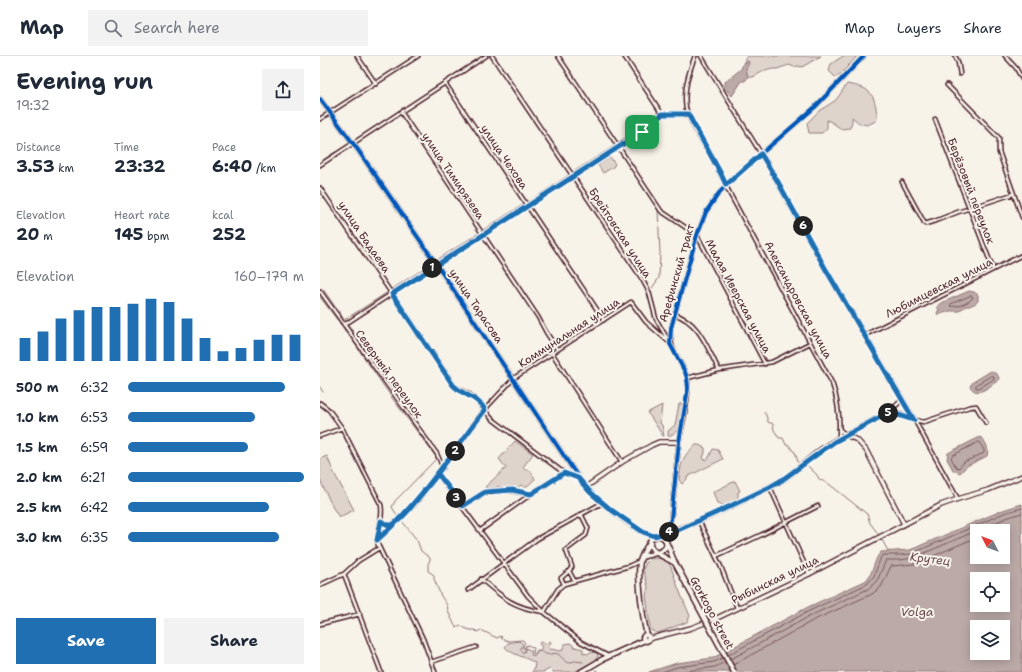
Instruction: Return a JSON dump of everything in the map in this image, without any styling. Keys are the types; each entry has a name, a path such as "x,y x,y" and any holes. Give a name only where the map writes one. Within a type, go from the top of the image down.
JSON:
{"main road":[{"path":"581,672 608,656 638,643 645,637 640,583 641,559 650,541 656,536 664,538 666,542 663,551 641,559"},
{"path":"650,541 650,548 675,563"},
{"name":"Gorkogo street","path":"666,542 675,563 734,672"}],"street":[{"path":"357,56 376,84"},
{"path":"320,119 418,56"},
{"path":"320,165 486,56"},
{"name":"Брейтовская улица","path":"492,56 642,279 649,292 656,319 670,344"},
{"path":"558,56 661,211 697,235"},
{"path":"624,56 662,114"},
{"path":"695,56 689,73 686,93 688,114 726,185"},
{"path":"700,56 775,176 825,268 914,420 958,499"},
{"name":"Арефинский тракт","path":"665,533 671,519 679,442 687,393 687,378 670,344 670,328 697,235 710,204 726,185 797,124 864,56"},
{"path":"955,56 958,62 960,74"},
{"path":"1006,56 1016,68 1022,79"},
{"name":"улица Чехова","path":"445,83 604,320"},
{"path":"947,85 999,138 999,152 1022,217"},
{"name":"улица Тарасова","path":"320,99 353,143 437,265 514,378 578,478 586,487"},
{"name":"улица Тимирязева","path":"401,112 538,317 557,349"},
{"path":"344,325 647,128 662,114 688,114"},
{"name":"Берёзовый переулок","path":"935,118 993,269"},
{"path":"902,182 925,224 935,222 1014,194"},
{"name":"Александровская улица","path":"726,185 832,383 836,395 839,438"},
{"name":"улица Бадаева","path":"320,188 453,385 474,399 482,406 491,418 564,473 578,478"},
{"name":"Малая Иверская улица","path":"697,235 766,364"},
{"name":"Любимцевская улица","path":"864,335 1022,255"},
{"name":"Северный переулок","path":"320,291 436,454 443,468"},
{"name":"Коммунальная улица","path":"377,540 412,506 443,468 485,410 514,378 557,349 631,302 646,322 670,344"},
{"path":"674,314 686,318 696,328 719,370"},
{"path":"687,378 719,370 766,364 788,355 810,343"},
{"path":"552,353 622,462"},
{"path":"666,542 670,535 678,530 782,480 839,438 846,436 887,414 902,400"},
{"path":"320,404 329,410 342,428 381,505 381,521 377,540 379,548 423,639 435,672"},
{"path":"887,414 898,414 924,422 969,406 976,406 986,422"},
{"path":"320,436 342,428"},
{"path":"839,429 846,436 858,440 866,450 904,524"},
{"path":"650,541 643,532 602,503 586,487 622,462 652,445 659,442 679,442"},
{"path":"481,530 531,494 564,473"},
{"path":"438,474 481,530 528,596 544,612 581,642 608,656"},
{"name":"Рыбинская улица","path":"645,637 702,624 737,609 809,574 931,510 958,499 988,490 1022,476"},
{"path":"770,487 809,574"},
{"path":"463,506 485,492 512,490 531,494"},
{"path":"468,590 503,562 540,536 602,503"},
{"path":"716,556 818,506"},
{"path":"564,584 561,578 569,571 572,565 566,550 586,535 588,528 581,514"},
{"path":"671,519 675,528 678,530"},
{"path":"381,521 389,525 393,525"},
{"path":"699,521 716,556 737,609"},
{"path":"643,532 656,536 678,530"},
{"path":"320,585 344,574 358,561 379,548"},
{"path":"544,612 558,590 564,584 629,566 641,559"},
{"path":"569,571 574,580"},
{"path":"344,574 381,672"},
{"path":"481,579 500,596 516,606 544,612"},
{"path":"320,624 360,614"},
{"path":"431,662 476,647"}],"shaded area":[{"path":"748,56 821,56 802,67 794,67 789,65 762,72 753,77 748,77 746,69 748,61 743,64"},
{"path":"843,56 857,56 840,75 835,77 829,71 831,64"},
{"path":"847,84 858,86 870,93 875,102 877,116 876,121 867,125 859,123 852,117 850,128 841,129 827,120 827,128 822,133 809,133 807,123 819,111 836,100"},
{"path":"610,157 615,164 603,173 598,165"},
{"path":"679,404 684,406 683,416 679,428 673,434 668,436 668,431 675,425"},
{"path":"662,405 660,423 662,425 664,436 647,413"},
{"path":"515,441 533,454 523,467 525,470 530,470 535,479 525,488 521,485 516,489 513,487 501,488 498,486 496,488 488,489 485,487 506,468 499,459"},
{"path":"696,445 705,448 703,458 705,460 708,459 713,449 718,450 723,459 687,477 682,484 679,480 683,460"},
{"path":"327,456 333,471 354,510 339,517 333,508 320,480 320,459"},
{"path":"735,481 740,491 738,492 738,499 725,506 717,503 713,492"},
{"path":"656,558 668,562 671,567 690,616 687,622 658,633 652,631 650,627 646,595 648,587 643,569 650,559"},
{"path":"519,641 523,644 523,648 532,651 531,655 535,656 542,648 539,643 541,642 546,644 550,641 550,649 562,651 565,644 570,643 575,647 583,649 583,653 597,653 598,656 596,660 574,672 553,672 550,669 543,672 532,672 535,663 511,652 505,647 508,643"}],"water":[{"path":"748,61 749,63 746,69 748,77 745,81 742,81 732,96 724,87 725,82"},
{"path":"969,291 978,295 978,301 976,303 966,306 959,311 950,311 938,315 937,313 939,309 937,307 939,304"},
{"path":"991,371 997,374 999,378 998,381 983,390 973,390 970,386 973,382"},
{"path":"980,437 984,441 988,450 987,456 967,466 960,473 953,470 947,459 948,453"},
{"name":"Volga","path":"1022,504 1022,672 649,672 677,663 713,658 808,607 865,581 870,575 876,559 881,552 910,550 970,524 970,564 1010,564 1010,524 970,524 1003,510"}],"waterway":[{"path":"331,110 373,82"},
{"path":"619,142 655,119 658,115 654,104"},
{"path":"320,117 326,113"},
{"path":"573,172 613,147"},
{"path":"320,162 335,152"},
{"path":"529,202 569,175"},
{"path":"483,230 521,206"},
{"path":"652,288 659,278 660,253 658,210"},
{"path":"437,260 477,234"},
{"path":"422,247 432,263"},
{"path":"392,289 431,264"},
{"path":"323,289 336,308"},
{"path":"344,320 388,292"},
{"path":"320,297 338,321"},
{"path":"402,304 415,323"},
{"path":"339,311 343,318"},
{"path":"348,324 376,365"},
{"path":"416,325 419,329"},
{"path":"343,327 346,333"},
{"path":"348,334 392,398 436,457 436,459 395,501 392,507 398,517"},
{"path":"320,387 323,392"},
{"path":"764,412 768,422 773,424 774,430 779,438 783,438 786,445 789,445 795,452 798,462"},
{"path":"352,451 357,461"},
{"name":"Крутец","path":"807,465 819,479 829,484 867,514 870,523 879,535"},
{"path":"359,466 363,475"},
{"path":"402,521 417,540 421,551 430,558 428,571 434,575 434,579 441,596 447,605 448,611 455,626 457,627 460,625 477,632 481,630 497,638 501,636 502,639 509,641 523,640 525,643 520,649 523,653 525,651 525,646 528,645 534,648 533,654 539,650 546,654 556,653 567,663 575,661 583,662"},
{"name":"Крутец","path":"881,538 888,551"},
{"path":"595,670 599,672"}],"cycle path":[{"path":"665,533 671,519 679,442 688,388 685,372 670,344 671,328 697,235 706,212 719,193 732,179 815,107 864,56"},
{"path":"320,99 358,150 437,265 582,483 606,506 626,522 645,533 654,536"}],"route":[{"path":"642,132 482,234 392,294 453,385 457,389 470,395 485,410 443,468 432,480 412,506 393,525 389,530 377,540 381,521 389,525 393,525 408,511 438,474 463,506 485,492 512,490 531,494 564,473 578,478 602,503 647,535 654,536 678,530 770,487 782,480 839,438 846,436 882,416 892,413 914,420 825,268 761,154 732,178 726,185 688,114 662,114 642,132"}]}
